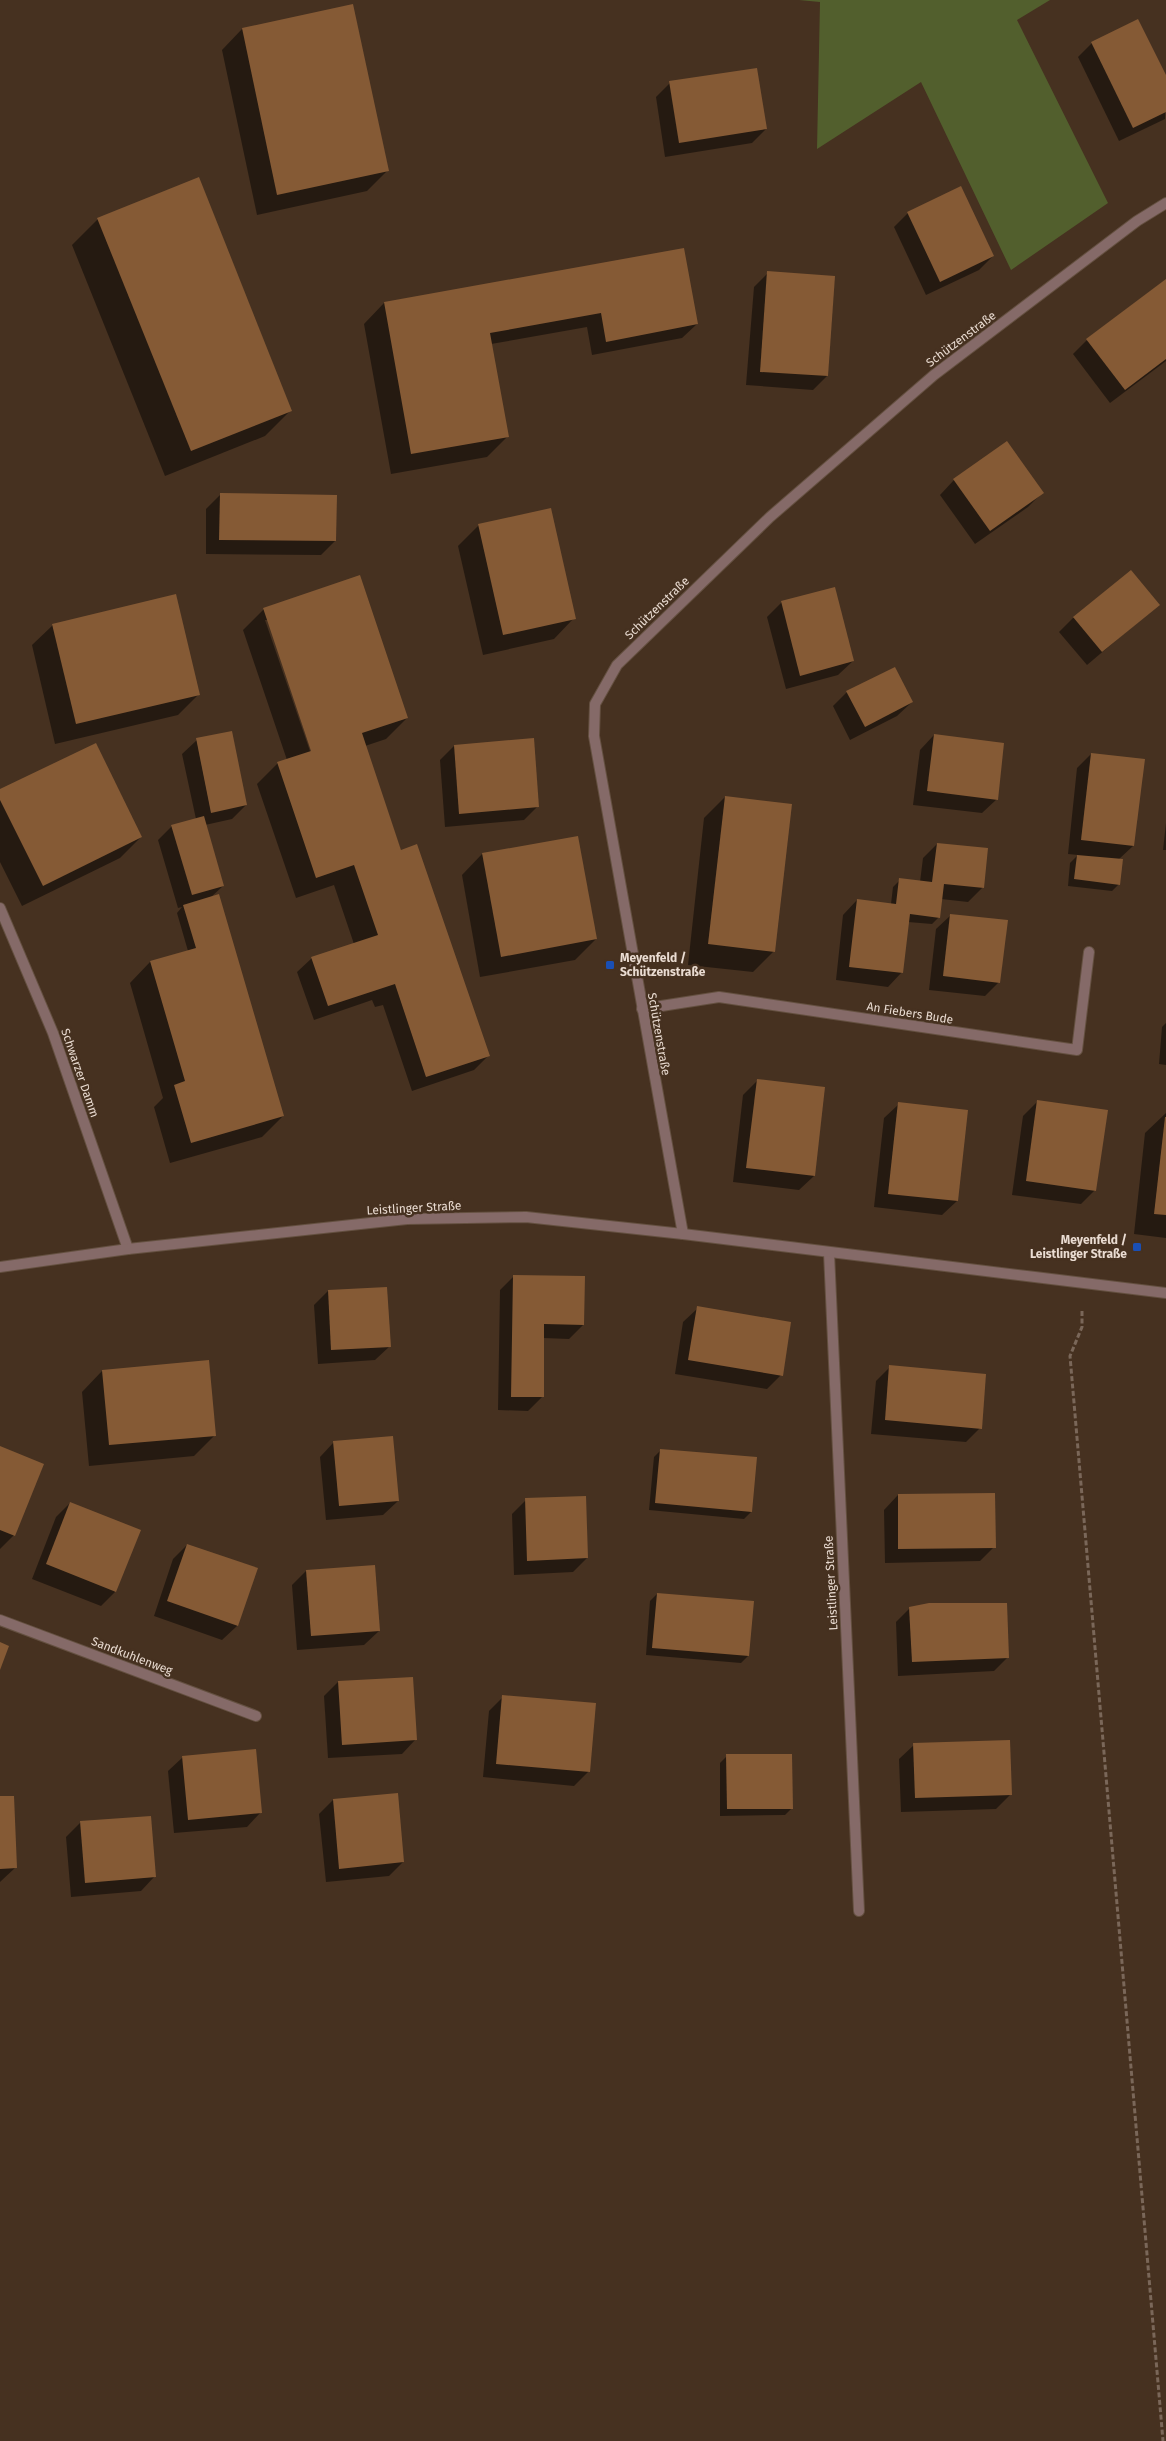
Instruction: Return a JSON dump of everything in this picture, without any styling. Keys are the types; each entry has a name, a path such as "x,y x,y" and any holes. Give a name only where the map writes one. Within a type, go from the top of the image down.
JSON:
{"street":[{"name":"Schützenstraße","path":"683,1234 594,736 595,704 617,665 770,517 934,375 1137,221 1166,203"},
{"name":"Schwarzer Damm","path":"0,908 53,1034 128,1249"},
{"name":"An Fiebers Bude","path":"642,1009 719,996 1077,1050 1089,952"},
{"name":"Leistlinger Straße","path":"0,1267 128,1249 408,1219 526,1217 683,1234 1166,1293"},
{"name":"Leistlinger Straße","path":"829,1253 859,1911"},
{"name":"Sandkuhlenweg","path":"0,1620 256,1716"}],"path":[{"path":"1083,1283 1082,1327 1070,1356 1164,2441"}],"green space":[{"path":"799,0 1050,0 1017,20 1108,203 1011,270 921,82 817,149 820,2"}],"building":[{"path":"353,4 389,171 277,195 242,28"},
{"path":"1138,19 1166,75 1166,112 1133,128 1091,42"},
{"path":"757,68 767,129 679,143 669,81"},
{"path":"199,177 292,411 191,451 97,218"},
{"path":"961,186 994,256 940,282 907,212"},
{"path":"684,248 698,324 606,342 601,313 490,333 509,437 411,454 384,302"},
{"path":"767,271 835,276 828,376 760,372"},
{"path":"1166,279 1166,359 1125,390 1086,339"},
{"path":"1007,441 1044,493 990,531 953,479"},
{"path":"220,493 337,495 336,541 219,540"},
{"path":"551,508 576,619 503,635 478,524"},
{"path":"1131,570 1160,605 1102,652 1073,617"},
{"path":"360,575 408,718 362,733 401,850 417,844 490,1056 426,1077 395,984 328,1006 311,957 378,935 354,865 316,878 277,762 311,751 263,608"},
{"path":"835,587 854,661 800,676 781,601"},
{"path":"176,594 200,695 76,724 52,624"},
{"path":"895,667 913,702 865,727 846,691"},
{"path":"232,731 247,805 211,813 196,738"},
{"path":"934,734 1004,743 998,800 927,791"},
{"path":"534,738 539,807 459,814 454,745"},
{"path":"96,743 142,837 43,886 0,800 0,789"},
{"path":"1091,753 1145,759 1134,846 1081,840"},
{"path":"725,796 792,804 775,952 708,944"},
{"path":"204,816 224,886 192,895 171,825"},
{"path":"578,836 597,939 501,957 482,853"},
{"path":"937,843 988,848 984,888 944,884 940,918 910,914 903,973 849,967 857,899 896,904 899,878 932,882"},
{"path":"1077,855 1123,859 1120,885 1074,879"},
{"path":"219,894 284,1116 191,1143 174,1085 185,1081 150,961 196,948 183,905"},
{"path":"950,914 1008,920 1000,983 943,976"},
{"path":"757,1079 825,1087 815,1176 746,1168"},
{"path":"1037,1100 1108,1110 1096,1191 1026,1181"},
{"path":"898,1102 968,1110 958,1201 888,1194"},
{"path":"1166,1117 1166,1215 1154,1214"},
{"path":"513,1275 585,1276 584,1325 544,1324 544,1397 511,1397"},
{"path":"387,1287 391,1347 331,1350 328,1290"},
{"path":"697,1306 791,1322 783,1376 688,1360"},
{"path":"209,1360 216,1436 109,1445 102,1370"},
{"path":"889,1365 986,1374 982,1429 885,1420"},
{"path":"393,1436 399,1501 339,1506 333,1441"},
{"path":"0,1446 44,1464 15,1536 0,1530"},
{"path":"660,1449 757,1457 752,1512 655,1503"},
{"path":"995,1493 996,1548 898,1549 898,1494"},
{"path":"586,1496 588,1558 527,1561 525,1498"},
{"path":"70,1502 141,1530 116,1592 46,1564"},
{"path":"187,1544 258,1568 238,1626 167,1601"},
{"path":"375,1565 380,1631 311,1636 306,1570"},
{"path":"657,1593 754,1601 749,1656 652,1648"},
{"path":"929,1603 1007,1603 1009,1658 912,1662 909,1607"},
{"path":"0,1642 9,1646 0,1670"},
{"path":"413,1677 417,1740 342,1745 338,1681"},
{"path":"502,1695 596,1703 590,1772 496,1764"},
{"path":"1010,1740 1012,1795 915,1798 913,1743"},
{"path":"256,1749 262,1813 188,1820 182,1756"},
{"path":"726,1754 792,1754 793,1809 727,1809"},
{"path":"398,1793 404,1862 339,1869 333,1799"},
{"path":"0,1796 14,1796 17,1868 0,1869"},
{"path":"151,1816 156,1877 85,1883 80,1821"}],"place":[{"name":"Meyenfeld / Schützenstraße","path":"610,965"},
{"name":"Meyenfeld / Leistlinger Straße","path":"1137,1247"}]}
